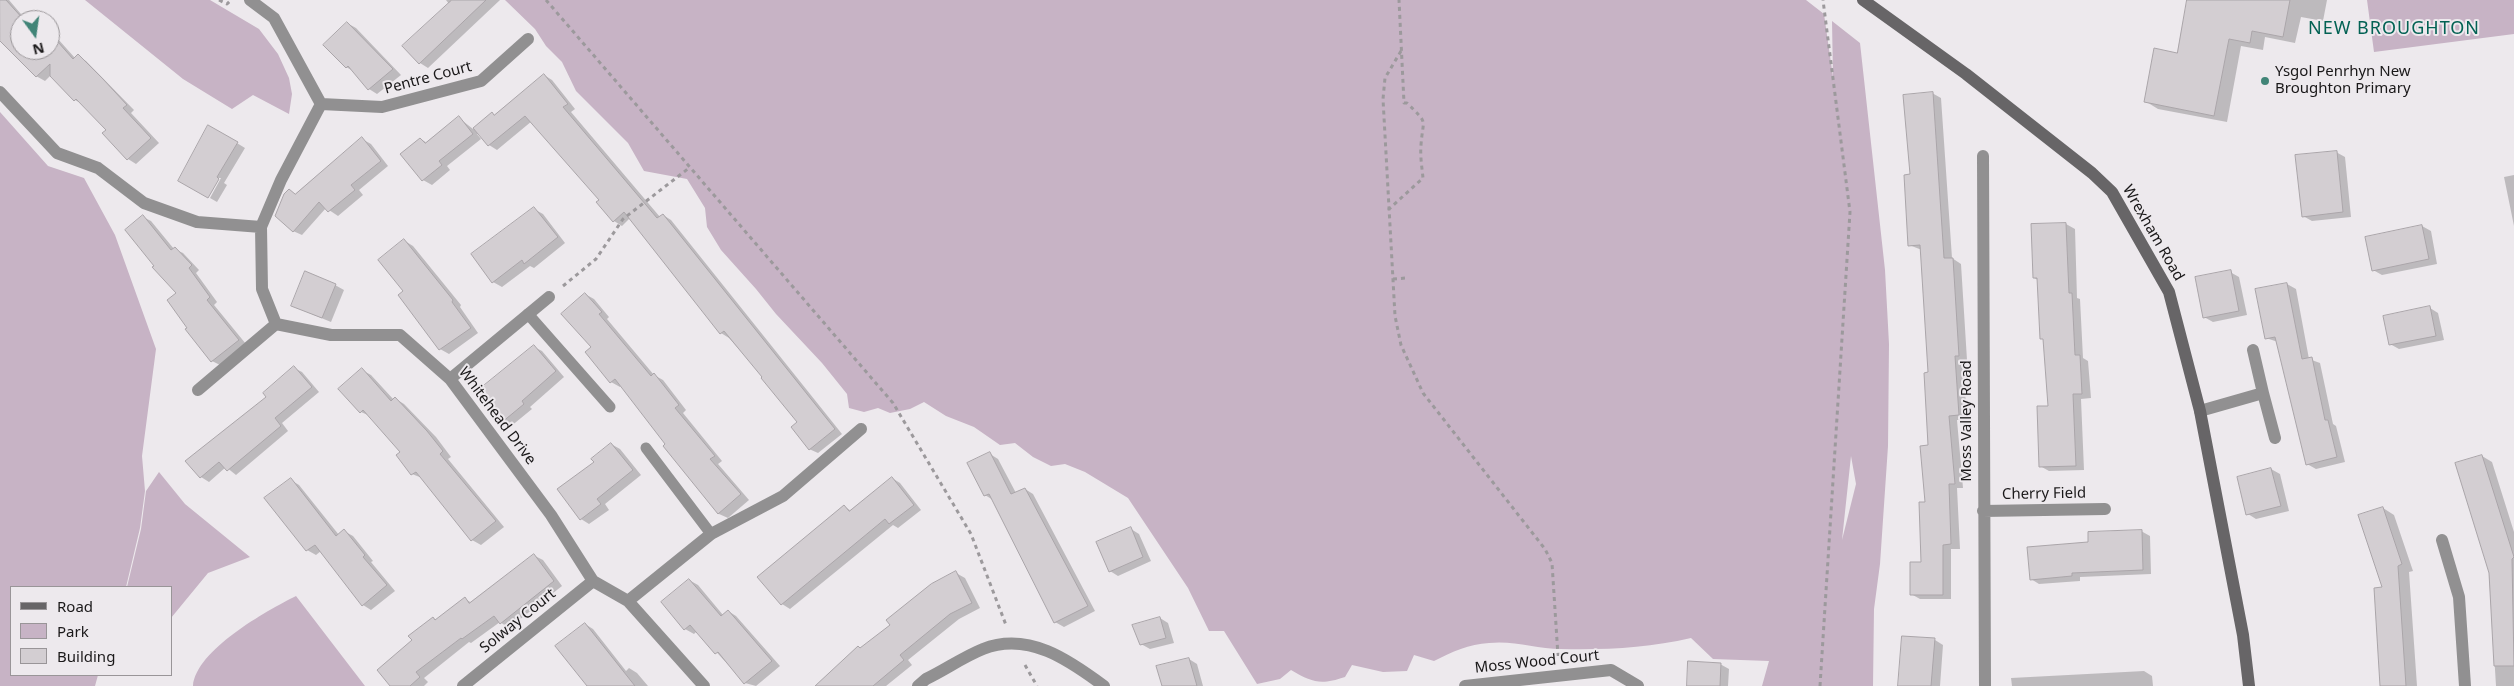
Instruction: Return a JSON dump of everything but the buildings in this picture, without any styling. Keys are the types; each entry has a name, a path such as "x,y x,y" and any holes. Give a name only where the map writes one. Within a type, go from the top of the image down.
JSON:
{"main road":[{"name":"Wrexham Road","path":"1863,0 1966,74 2092,173 2112,192 2169,292 2200,411 2243,635 2249,686"}],"street":[{"path":"198,390 276,324 262,289 261,227 281,180 322,104 274,18 250,0"},
{"name":"Pentre Court","path":"322,104 382,107 481,81 528,40"},
{"path":"0,92 58,153 98,168 144,203 197,222 261,227"},
{"name":"Moss Valley Road","path":"1983,156 1985,686"},
{"path":"450,379 549,297"},
{"name":"Whitehead Drive","path":"276,324 331,335 400,335 450,379 551,515 593,581 628,601 704,686"},
{"path":"2254,350 2275,438"},
{"path":"2200,411 2263,393"},
{"path":"628,601 711,534 783,496 860,429"},
{"name":"Cherry Field","path":"1983,512 2105,510"},
{"path":"2442,540 2458,597 2465,686"},
{"name":"Solway Court","path":"463,686 593,581"},
{"path":"918,686 926,679 984,649 1013,642 1038,646 1079,668 1104,686"},
{"name":"Moss Wood Court","path":"1465,686 1560,674 1611,670 1638,686"}],"lane":[{"path":"528,314 610,407"},
{"path":"646,448 711,534"}],"path":[{"path":"219,0 227,4 230,0"},
{"path":"546,0 893,404 971,534 1013,642 1037,686"},
{"path":"1388,210 1423,178 1421,145 1425,130 1423,119 1407,103 1404,104 1399,0"},
{"path":"1820,686 1850,212 1823,0"},
{"path":"1401,51 1385,78 1383,99 1395,316 1401,345 1423,393 1545,549 1552,563 1560,674"},
{"path":"549,297 596,260 623,219 689,168"},
{"path":"1393,279 1406,278"}],"green space":[{"path":"85,0 210,0 259,29 278,54 289,78 292,94 289,114 253,95 232,109 183,79"},
{"path":"505,0 1806,0 1824,14 1833,77 1832,21 1860,43 1885,270 1889,344 1888,446 1880,564 1874,609 1873,686 1762,686 1769,661 1713,659 1691,638 1627,648 1594,649 1552,649 1498,642 1474,645 1434,661 1414,655 1407,671 1383,672 1352,665 1345,677 1323,682 1305,678 1291,670 1280,679 1257,684 1224,631 1209,631 1188,588 1128,498 1085,472 1065,464 1051,466 1033,457 1015,443 1000,445 974,427 946,416 924,402 910,409 890,413 878,408 864,412 849,408 847,394 822,363 776,314 721,250 707,227 705,208 687,179 644,171 628,143 576,91 562,62 546,46 535,29","holes":["1851,456 1856,484 1842,540"]},
{"path":"2367,0 2514,0 2514,34 2374,52"},
{"path":"0,112 48,166 84,178 115,235 156,349 142,456 145,491 140,528 126,586 10,586 10,676 98,676 95,686 0,686"},
{"path":"159,472 185,504 250,557 208,573 172,617 172,586 127,586 141,529 146,491"},
{"path":"296,596 365,686 193,686 197,672 206,659 219,646 234,633"}],"place":[{"name":"Ysgol Penrhyn New Broughton Primary","path":"2265,81"}],"district":[{"name":"NEW BROUGHTON","path":"2394,29"}]}
